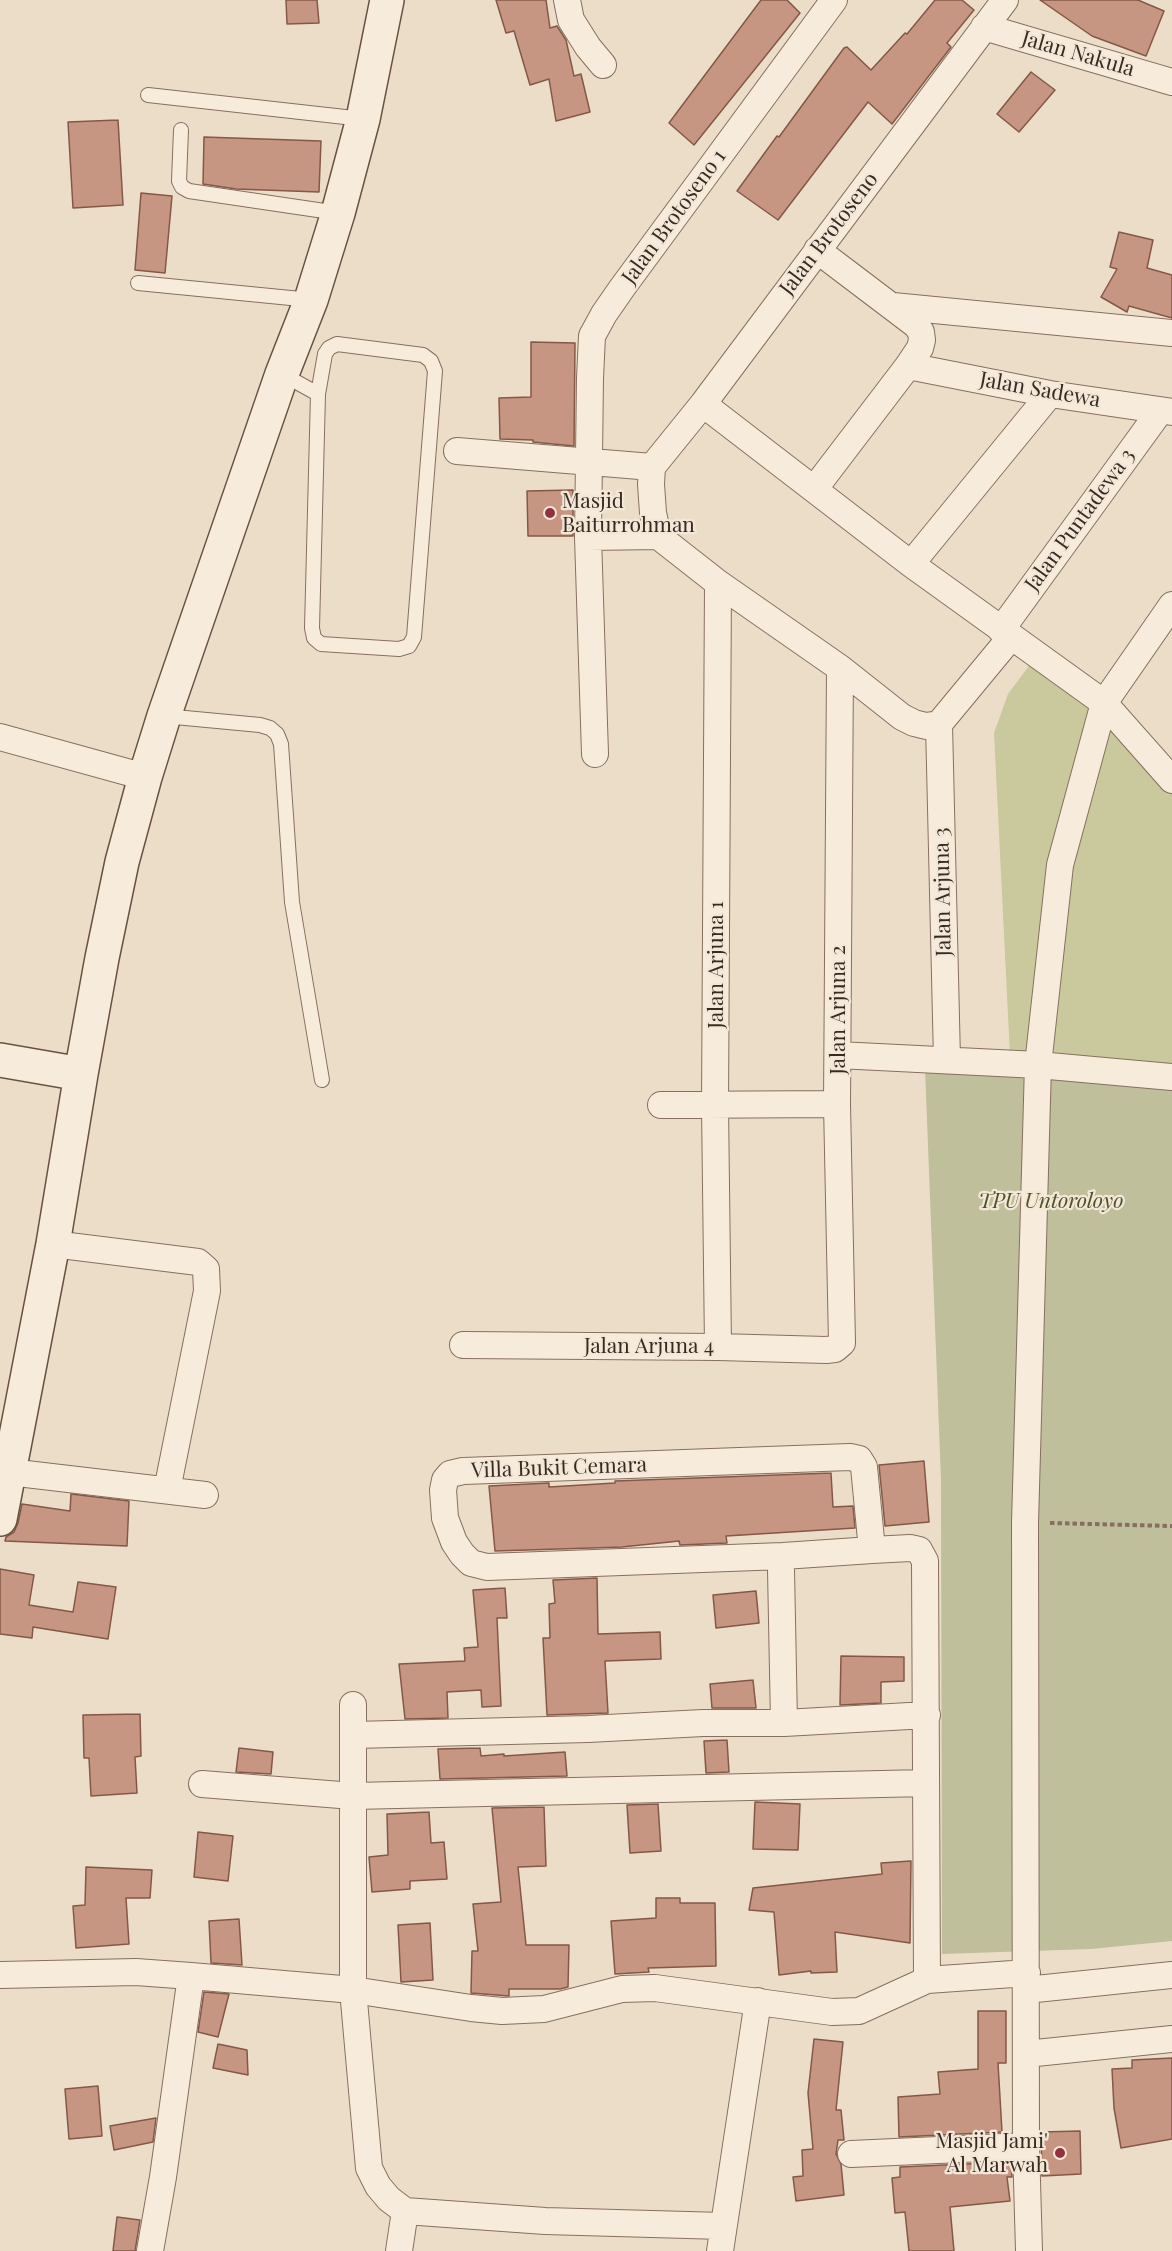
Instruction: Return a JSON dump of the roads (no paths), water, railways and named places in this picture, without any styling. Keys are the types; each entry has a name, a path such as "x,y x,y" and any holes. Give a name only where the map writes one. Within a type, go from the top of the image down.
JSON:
{"street":[{"path":"0,1519 9,1472 8,1434 53,1244 81,1074 122,862 164,716 282,374 311,300 338,213 363,118 387,0"},
{"path":"567,0 572,20 588,47 603,65"},
{"name":"Jalan Brotoseno 1","path":"595,754 588,537 591,345 595,329 622,288 834,0"},
{"name":"Jalan Brotoseno","path":"652,467 704,404 1001,1"},
{"name":"Jalan Nakula","path":"984,27 1172,82"},
{"path":"815,488 908,366 920,348 921,332 893,306 817,250"},
{"path":"893,306 1172,333"},
{"name":"Jalan Sadewa","path":"908,366 1050,394 1166,411"},
{"path":"911,564 1050,394"},
{"path":"704,404 911,564 1104,703 1172,780"},
{"name":"Jalan Puntadewa 3","path":"939,724 1166,411"},
{"path":"457,451 652,467 653,513 658,536"},
{"path":"588,537 658,536 718,583 840,668 902,717 926,726 939,724"},
{"name":"Jalan Arjuna 1","path":"718,583 715,1105 718,1347"},
{"path":"1029,2250 1026,2146 1025,1523 1038,1065 1060,865 1104,703 1172,605"},
{"name":"Jalan Arjuna 2","path":"835,1349 842,1343 843,1333 837,1104 840,668"},
{"name":"Jalan Arjuna 3","path":"939,724 947,1060"},
{"path":"0,737 145,777"},
{"path":"838,1055 1038,1065 1172,1077"},
{"path":"0,1060 81,1074"},
{"path":"661,1105 837,1104"},
{"path":"53,1244 198,1262 206,1269 207,1291 167,1490"},
{"name":"Jalan Arjuna 4","path":"463,1346 835,1349"},
{"name":"Villa Bukit Cemara","path":"872,1550 864,1467 855,1457 463,1471 450,1474 445,1480 443,1490 445,1518 454,1542 471,1563 487,1567 783,1556 910,1548 919,1550 925,1561 927,1980"},
{"path":"9,1472 205,1495"},
{"path":"781,1569 784,1723"},
{"path":"353,1705 353,1990 369,2168 378,2186 389,2199 402,2230 545,2221 723,2226"},
{"path":"354,1735 588,1729 703,1723 784,1723 927,1715"},
{"path":"202,1784 353,1796 927,1784"},
{"path":"0,1975 90,1972 191,1976 353,1990 502,2011 544,2009 622,1989 655,1988 832,2012 859,2011 927,1980 1026,1981 1172,1975"},
{"path":"150,2251 164,2177 191,1976"},
{"path":"720,2251 758,2001"},
{"path":"1026,2054 1172,2039"},
{"path":"851,2154 1026,2146"}],"lane":[{"path":"148,95 363,118"},
{"path":"182,129 179,181 182,188 189,191 338,213"},
{"path":"138,283 311,300"},
{"path":"337,344 423,356 431,361 435,371 414,637 409,646 399,649 321,644 314,638 312,628 318,394 325,354 329,348 337,344"},
{"path":"282,374 318,394"},
{"path":"164,716 260,725 270,728 277,734 281,744 292,903 322,1080"}],"place":[{"name":"Masjid Baiturrohman","path":"550,513"},
{"name":"Masjid Jami' Al Marwah","path":"1060,2153"}],"park label":[{"name":"TPU Untoroloyo","path":"1051,1201"}]}
